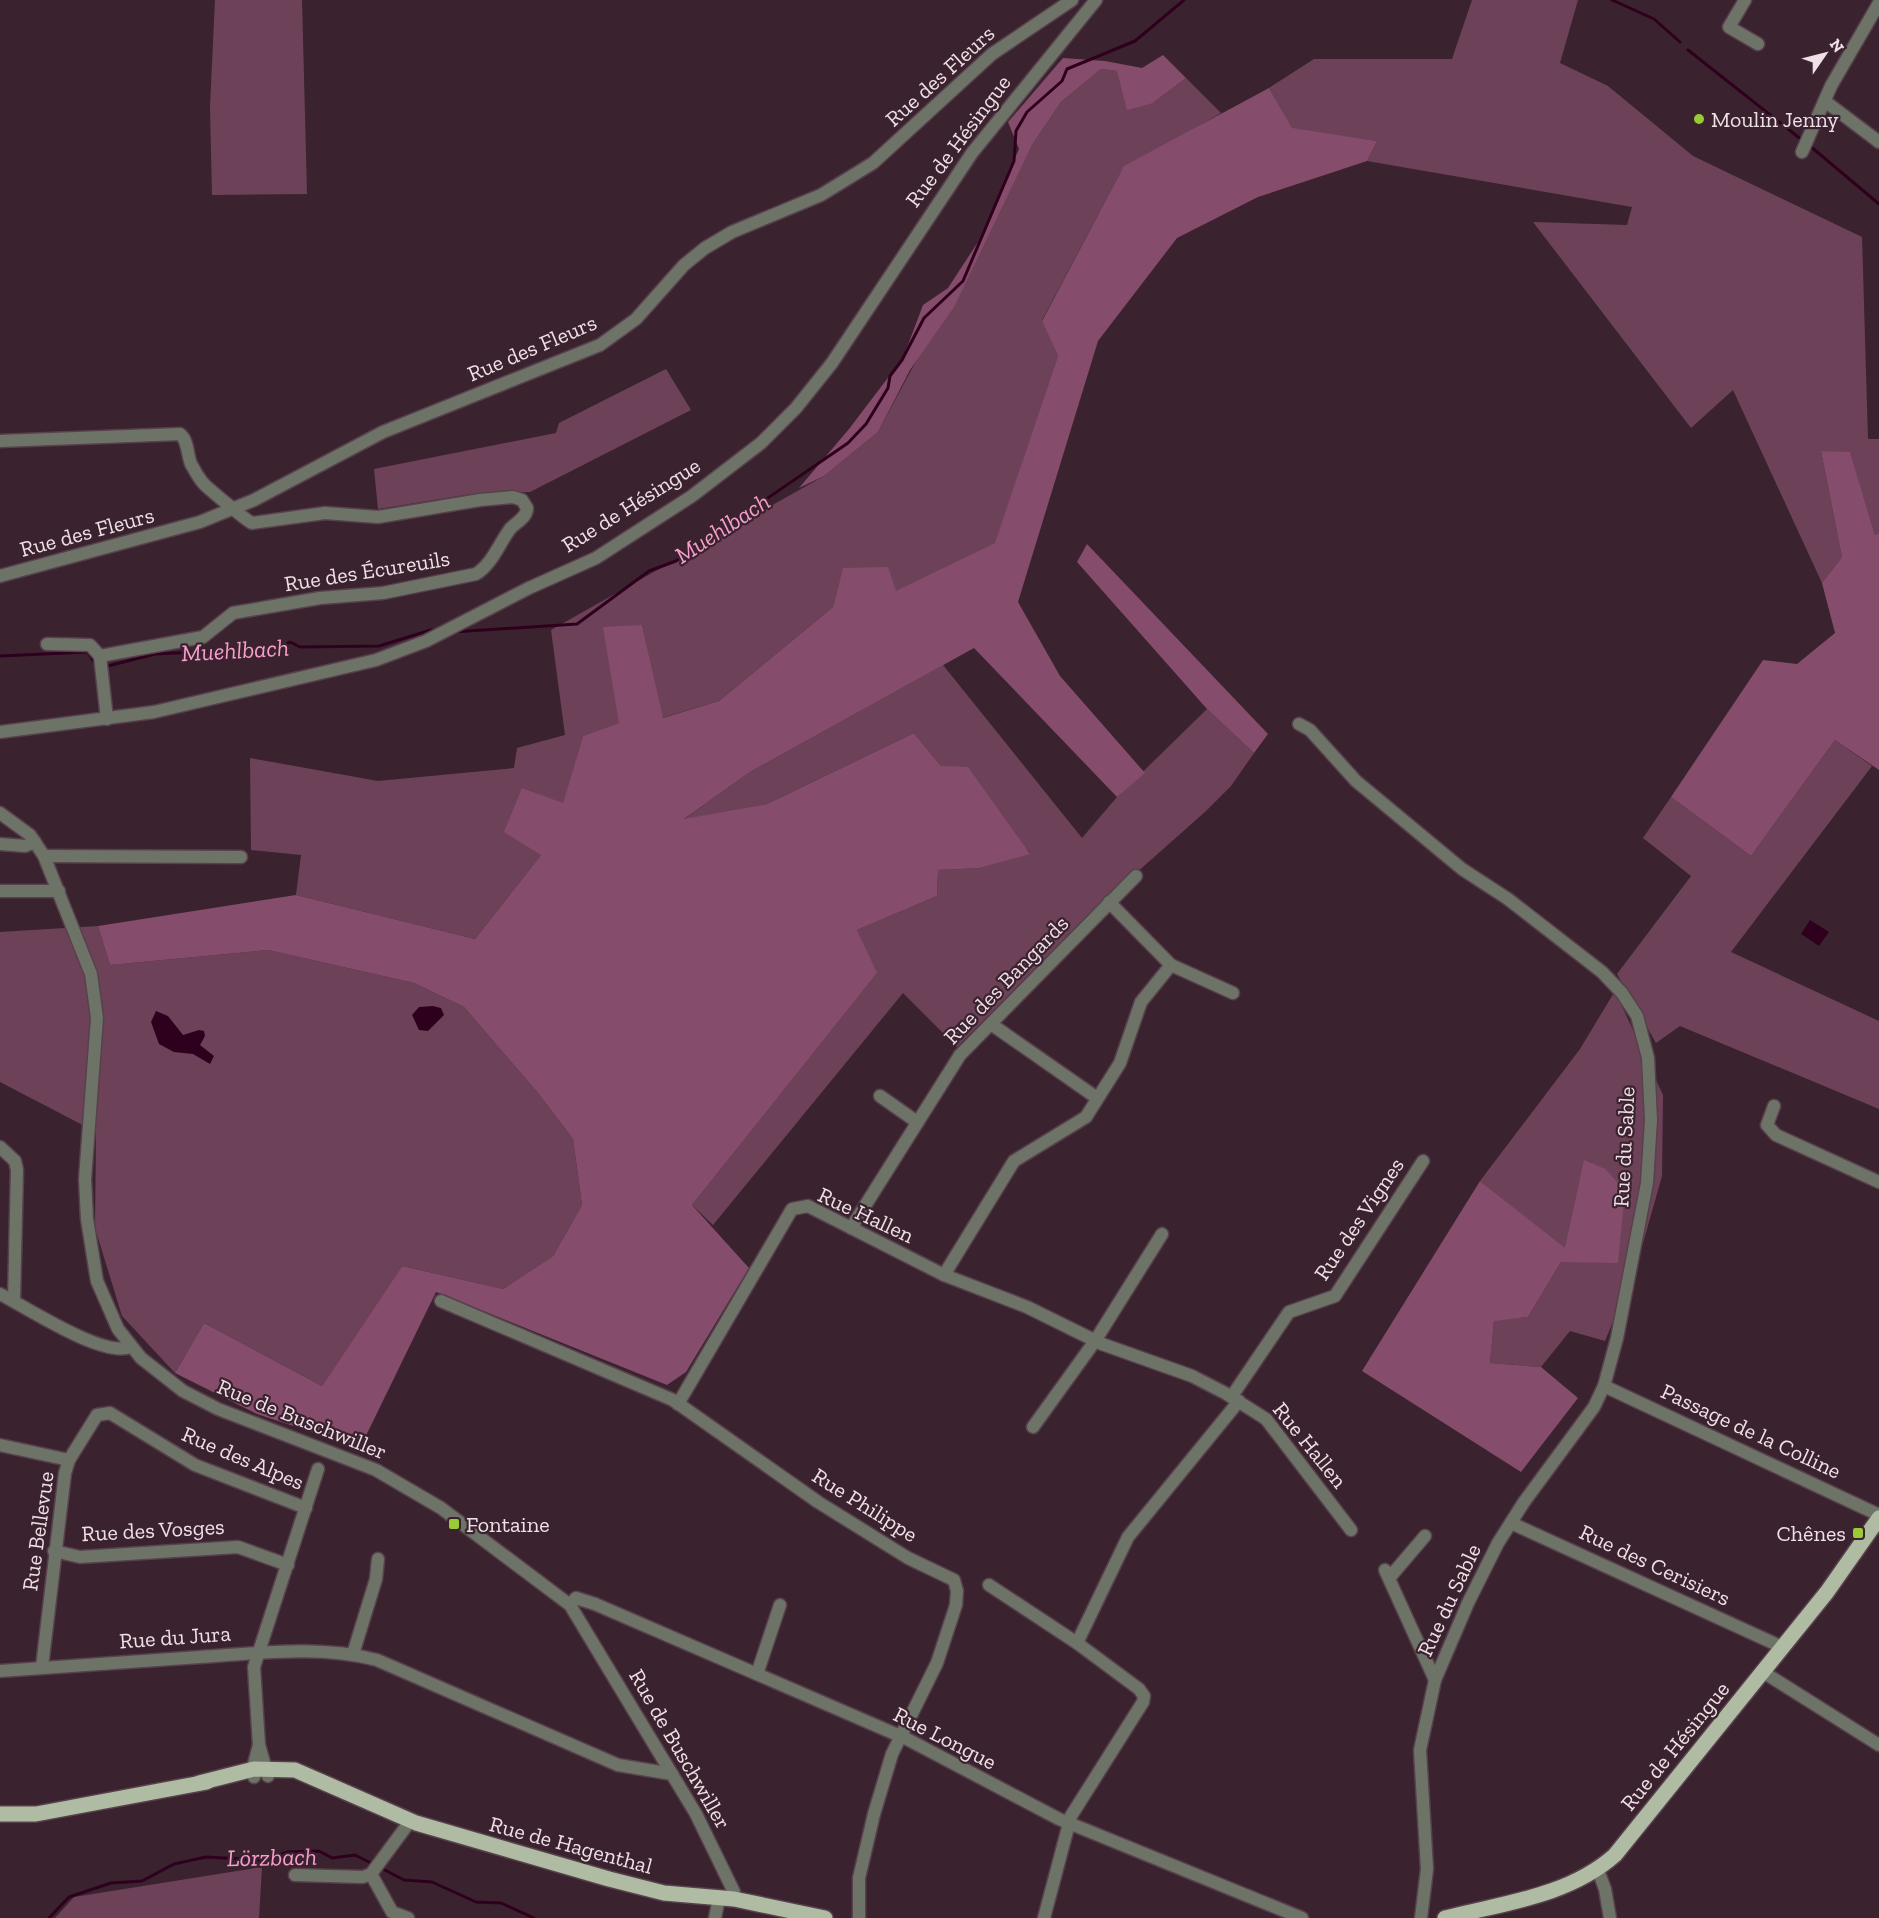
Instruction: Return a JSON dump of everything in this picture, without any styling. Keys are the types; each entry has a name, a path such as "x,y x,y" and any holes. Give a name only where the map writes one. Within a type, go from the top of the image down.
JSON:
{"main road":[{"name":"Rue de Hésingue","path":"1446,1918 1569,1886 1598,1870 1635,1833 1827,1592 1879,1518"},
{"name":"Rue de Hagenthal","path":"0,1814 36,1814 261,1772 314,1779 411,1820 473,1841 643,1888 677,1895 727,1898 825,1918"}],"street":[{"name":"Rue des Fleurs","path":"0,576 184,528 235,509 383,432 607,341 636,319 684,265 711,244 732,232 821,195 873,163 992,54 1072,0"},
{"name":"Rue de Hésingue","path":"0,732 107,719 182,706 376,660 435,636 611,549 692,496 761,443 821,378 966,162 1096,0"},
{"path":"1745,0 1729,27 1758,44"},
{"path":"1802,151 1826,102 1831,86 1879,3"},
{"path":"1826,102 1877,135"},
{"path":"0,441 175,433 183,435 190,461 199,478 235,509"},
{"name":"Rue des Écureuils","path":"100,658 203,637 233,613 320,598 383,593 476,574 484,568 512,527 527,513 522,500 513,497 480,500 378,517 325,513 252,523 243,518 235,509"},
{"path":"47,644 90,645 100,658 107,719"},
{"name":"Rue du Sable","path":"1299,724 1310,730 1356,781 1462,869 1508,899 1602,972 1622,993 1637,1016 1648,1058 1651,1120 1647,1184 1617,1338 1604,1386 1594,1407 1510,1522 1468,1603 1435,1680 1420,1750 1427,1869 1421,1918"},
{"name":"Rue de Buschwiller","path":"0,813 22,827 44,856 91,974 97,1018 85,1179 87,1219 97,1281 130,1347 153,1369 183,1391 218,1408 376,1470 441,1508 570,1605 708,1836 732,1886 727,1898"},
{"path":"0,844 25,846 35,842"},
{"path":"44,856 241,857"},
{"name":"Rue des Bangards","path":"851,1228 960,1055 1136,876"},
{"path":"0,891 59,891"},
{"path":"1109,902 1172,965 1233,993"},
{"path":"944,1275 1014,1161 1086,1117 1120,1062 1142,1002 1172,965"},
{"path":"991,1024 1097,1098"},
{"path":"880,1096 917,1122"},
{"path":"1774,1106 1767,1125 1776,1135 1879,1182"},
{"path":"0,1147 15,1161 17,1170 14,1301"},
{"name":"Rue des Vignes","path":"1077,1643 1128,1537 1235,1399 1289,1312 1335,1296 1423,1161"},
{"name":"Rue Hallen","path":"678,1404 792,1209 808,1206 886,1248 944,1275 1027,1307 1095,1341 1192,1376 1235,1399 1266,1419 1276,1430 1351,1530"},
{"path":"1033,1427 1095,1341 1162,1234"},
{"path":"0,1293 93,1342 123,1350 130,1347"},
{"name":"Rue Philippe","path":"441,1301 678,1404 818,1502 908,1558 954,1580 957,1591 956,1605 937,1663 892,1754 864,1850 859,1878 860,1918"},
{"path":"93,1342 105,1341 121,1333"},
{"name":"Passage de la Colline","path":"1604,1386 1879,1518"},
{"name":"Rue Bellevue","path":"42,1667 62,1485 69,1460 92,1419 102,1412"},
{"name":"Rue des Alpes","path":"102,1412 110,1413 195,1465 306,1508"},
{"path":"0,1446 69,1460"},
{"path":"261,1772 254,1667 318,1469 316,1447"},
{"path":"318,1469 333,1453"},
{"name":"Rue des Cerisiers","path":"1510,1522 1782,1647"},
{"name":"Rue du Sable","path":"1425,1536 1387,1573 1435,1680"},
{"name":"Rue des Vosges","path":"54,1551 80,1557 238,1547 288,1564"},
{"path":"352,1654 376,1579 378,1559"},
{"path":"989,1585 1077,1643 1139,1689 1144,1696 1143,1702 1069,1822 1044,1918"},
{"name":"Rue Longue","path":"570,1605 576,1598 589,1602 902,1737 1069,1822 1302,1918"},
{"path":"757,1674 780,1605"},
{"name":"Rue du Jura","path":"0,1671 259,1653 333,1651 377,1660 618,1765 672,1774"},
{"path":"1763,1672 1879,1745"},
{"path":"295,1875 363,1877 375,1869 411,1820"},
{"path":"375,1869 392,1912 408,1918"},
{"path":"1598,1870 1605,1889 1610,1918"},
{"path":"715,1918 727,1898"}],"shaded area":[{"path":"215,0 302,0 307,194 212,195 210,107"},
{"path":"1472,0 1578,0 1560,63 1608,86 1693,156 1862,237 1868,439 1879,439 1879,533 1875,535 1850,453 1821,451 1842,557 1822,583 1733,390 1691,428 1533,222 1627,225 1632,207 1367,161 1377,141 1292,129 1269,88 1314,59 1452,59"},
{"path":"1163,55 1186,78 1153,103 1127,110 1117,71 1101,69 1061,102 1032,145 954,307 910,370 878,432 824,476 799,488 849,429 903,358 923,305 948,288 978,242 1019,149 1008,122 1063,58 1105,61 1142,68"},
{"path":"1101,69 1117,71 1153,103 1186,78 1221,113 1121,172 1042,320 1058,356 996,543 896,592 843,569 833,607 719,701 662,718 642,625 620,723 583,736 563,804 522,788 541,855 475,939 296,895 301,855 251,850 250,758 378,781 514,768 517,748 565,735 551,630 824,476 878,432 1032,145 1061,102"},
{"path":"1269,88 1292,128 1377,141 1367,161 1258,197 1177,238 1098,341 1018,602 1060,676 1145,773 1117,797 974,648 750,772 684,819 767,804 914,733 941,766 968,767 1030,854 980,868 938,870 937,896 857,930 877,973 692,1205 749,1268 686,1372 667,1385 436,1292 360,1448 257,1414 175,1373 204,1323 322,1386 402,1266 503,1289 553,1256 582,1205 573,1139 538,1093 464,1007 414,983 268,950 110,965 98,926 296,895 475,939 541,855 504,832 522,788 563,803 583,736 619,723 603,627 642,625 663,718 719,701 833,607 843,568 888,567 896,591 995,543 1058,356 1042,321 1124,166"},
{"path":"666,369 691,410 530,492 471,494 378,509 374,469 556,433 559,423"},
{"path":"1821,451 1850,452 1875,535 1879,533 1879,770 1835,740 1751,856 1671,797 1763,660 1797,664 1835,633 1822,583 1842,557"},
{"path":"1087,544 1268,734 1254,753 1207,709 1077,562"},
{"path":"943,665 1082,838 1117,797 1207,709 1254,753 1231,786 1206,811 1082,921 957,1047 903,993 713,1225 692,1205 876,974 857,930 937,896 938,870 980,868 1030,853 941,766 914,733 767,804 683,820 750,772"},
{"path":"1835,740 1872,766 1731,952 1879,1021 1879,1109 1680,1026 1656,1043 1617,974 1691,876 1643,838 1671,797 1751,856"},
{"path":"1810,920 1829,932 1819,946 1801,934"},
{"path":"98,926 110,965 268,950 414,983 464,1007 538,1093 573,1139 582,1205 553,1256 503,1289 402,1266 322,1386 204,1323 175,1373 122,1316 95,1228 96,1132 0,1082 0,932"},
{"path":"1615,991 1663,1095 1662,1176 1639,1257 1605,1341 1570,1331 1541,1367 1490,1363 1494,1320 1528,1317 1561,1262 1565,1249 1480,1181 1580,1049"},
{"path":"419,1007 441,1008 444,1015 428,1031 419,1030 412,1015"},
{"path":"156,1011 168,1016 183,1035 199,1030 204,1031 205,1036 200,1045 214,1056 210,1064 193,1054 174,1052 159,1044 151,1022"},
{"path":"1584,1160 1605,1169 1625,1190 1618,1263 1561,1262 1528,1317 1494,1321 1490,1363 1541,1367 1578,1398 1521,1472 1362,1371 1480,1181 1565,1248"},
{"path":"262,1867 259,1918 55,1918 74,1897"}],"waterway":[{"name":"Muehlbach","path":"453,632 577,624 649,571 676,561 848,443 866,424 888,388 890,376 902,360 924,318 963,281 1014,161 1016,131 1027,112 1062,81 1067,69 1135,41 1184,0"},
{"path":"1612,0 1654,19 1680,42"},
{"path":"1688,50 1802,140"},
{"path":"1810,146 1879,204"},
{"name":"Muehlbach","path":"104,667 155,654 281,648 290,642 300,647 379,646 431,630 438,630"},
{"name":"Muehlbach","path":"0,656 88,652 96,665"},
{"name":"Lörzbach","path":"49,1918 69,1897 111,1883 142,1881 174,1864 206,1857 263,1860 288,1852 319,1851 332,1858 355,1855 373,1864"},
{"name":"Lörzbach","path":"379,1867 404,1880 432,1882 476,1902 501,1903 534,1918"}],"place":[{"name":"Moulin Jenny","path":"1699,119"},
{"name":"Fontaine","path":"454,1524"},
{"name":"Chênes","path":"1858,1533"}]}
